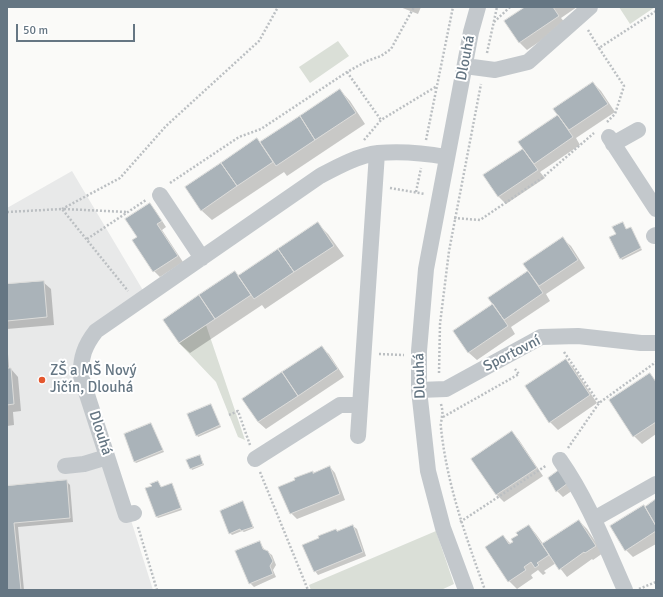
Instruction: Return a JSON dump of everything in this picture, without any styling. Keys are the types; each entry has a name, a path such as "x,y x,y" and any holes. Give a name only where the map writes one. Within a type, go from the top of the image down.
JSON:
{"street":[{"name":"Dlouhá","path":"466,590 443,528 428,471 419,390 419,351 426,269 446,157 471,32 478,7"},
{"path":"465,66 495,70 528,62 584,12"},
{"path":"638,130 605,135 656,209"},
{"name":"Dlouhá","path":"134,513 126,515 81,376 82,359 89,340 96,331 320,176 347,162 377,153 424,153 446,157"},
{"path":"358,436 377,153"},
{"path":"159,193 202,258"},
{"name":"Sportovní","path":"419,390 446,389 542,337 578,336 641,343 656,343"},
{"path":"255,459 340,405 360,406"},
{"path":"65,466 84,464 107,457"},
{"path":"560,460 572,478 594,519 625,590"},
{"path":"594,519 656,484"}],"path":[{"path":"62,209 120,178 166,126 259,41 278,7"},
{"path":"87,240 127,212 159,193 239,137 261,129 346,72 367,61 381,56 391,49 414,7"},
{"path":"416,192 453,7"},
{"path":"485,590 460,522 447,468 441,427 442,417 438,363 440,324 454,218 497,7"},
{"path":"493,22 510,7"},
{"path":"599,48 656,11"},
{"path":"454,218 480,220 605,135 615,114 624,86 599,48 584,12"},
{"path":"346,72 381,120"},
{"path":"362,142 381,120 437,86"},
{"path":"375,186 439,196"},
{"path":"62,209 138,302"},
{"path":"7,212 62,209 127,212"},
{"path":"560,346 599,403"},
{"path":"378,354 410,355"},
{"path":"442,417 519,374 515,366"},
{"path":"229,415 238,411 264,483 308,590"},
{"path":"134,513 157,590"},
{"path":"637,590 656,582"}],"shaded area":[{"path":"619,7 655,7 630,24"},
{"path":"338,41 349,56 310,83 299,67"},
{"name":"ZŠ a MŠ Nový Jičín, Dlouhá","path":"72,171 144,292 78,352 153,590 7,590 7,208"},
{"path":"206,325 245,440 238,437 216,382 179,343"},
{"path":"436,531 454,584 441,590 311,590 309,585"}],"building":[{"path":"525,7 553,7 559,16 519,43 504,21"},
{"path":"593,82 608,104 569,130 553,109"},
{"path":"340,89 356,113 315,140 300,116"},
{"path":"558,115 573,137 534,164 518,142"},
{"path":"300,116 315,140 276,166 260,142"},
{"path":"257,138 273,162 237,186 221,163"},
{"path":"523,149 538,170 498,197 483,175"},
{"path":"221,163 237,186 201,211 185,187"},
{"path":"150,203 162,221 157,224 178,256 153,272 132,240 137,237 125,219"},
{"path":"318,222 334,246 294,272 278,249"},
{"path":"623,222 626,229 631,227 641,248 620,259 609,237 616,234 612,227"},
{"path":"563,237 578,260 539,286 523,264"},
{"path":"278,249 294,272 254,299 238,276"},
{"path":"235,271 251,295 215,319 199,295"},
{"path":"528,271 543,293 504,320 488,298"},
{"name":"ZŠ a MŠ Nový Jičín, Dlouhá","path":"44,281 47,317 7,321 7,284"},
{"path":"199,295 215,319 179,343 163,320"},
{"path":"493,304 508,326 468,353 453,331"},
{"path":"322,346 338,369 298,396 282,372"},
{"path":"566,359 590,395 549,423 525,386"},
{"name":"ZŠ a MŠ Nový Jičín, Dlouhá","path":"7,368 11,368 14,404 7,405"},
{"path":"282,372 298,396 258,422 242,399"},
{"path":"650,373 656,382 656,422 633,437 609,400"},
{"path":"211,404 220,425 196,436 187,414"},
{"path":"151,423 163,450 134,462 124,434"},
{"path":"512,431 537,468 496,495 471,459"},
{"path":"200,455 203,464 190,469 186,460"},
{"path":"330,466 340,494 290,514 278,487 295,480 294,478 313,471 313,473"},
{"path":"559,470 568,483 556,492 548,478"},
{"path":"67,480 70,518 14,523 21,590 7,590 7,486"},
{"path":"158,481 161,487 172,483 181,508 156,517 145,488 152,486 150,484"},
{"path":"656,499 656,526 645,507"},
{"path":"243,501 253,527 241,531 240,529 229,534 220,511"},
{"path":"644,505 656,526 656,531 625,551 610,526"},
{"path":"579,520 596,546 585,553 584,552 559,570 542,544"},
{"path":"353,525 363,552 314,572 302,545 319,538 318,536 336,529 337,531"},
{"path":"529,525 549,555 537,563 539,565 535,568 531,562 524,567 526,570 508,582 485,547 503,535 509,544 513,542 511,539 518,535 516,533"},
{"path":"260,541 263,549 268,551 273,561 270,566 273,574 249,584 235,551"}],"place":[{"name":"ZŠ a MŠ Nový Jičín, Dlouhá","path":"42,380"}]}
